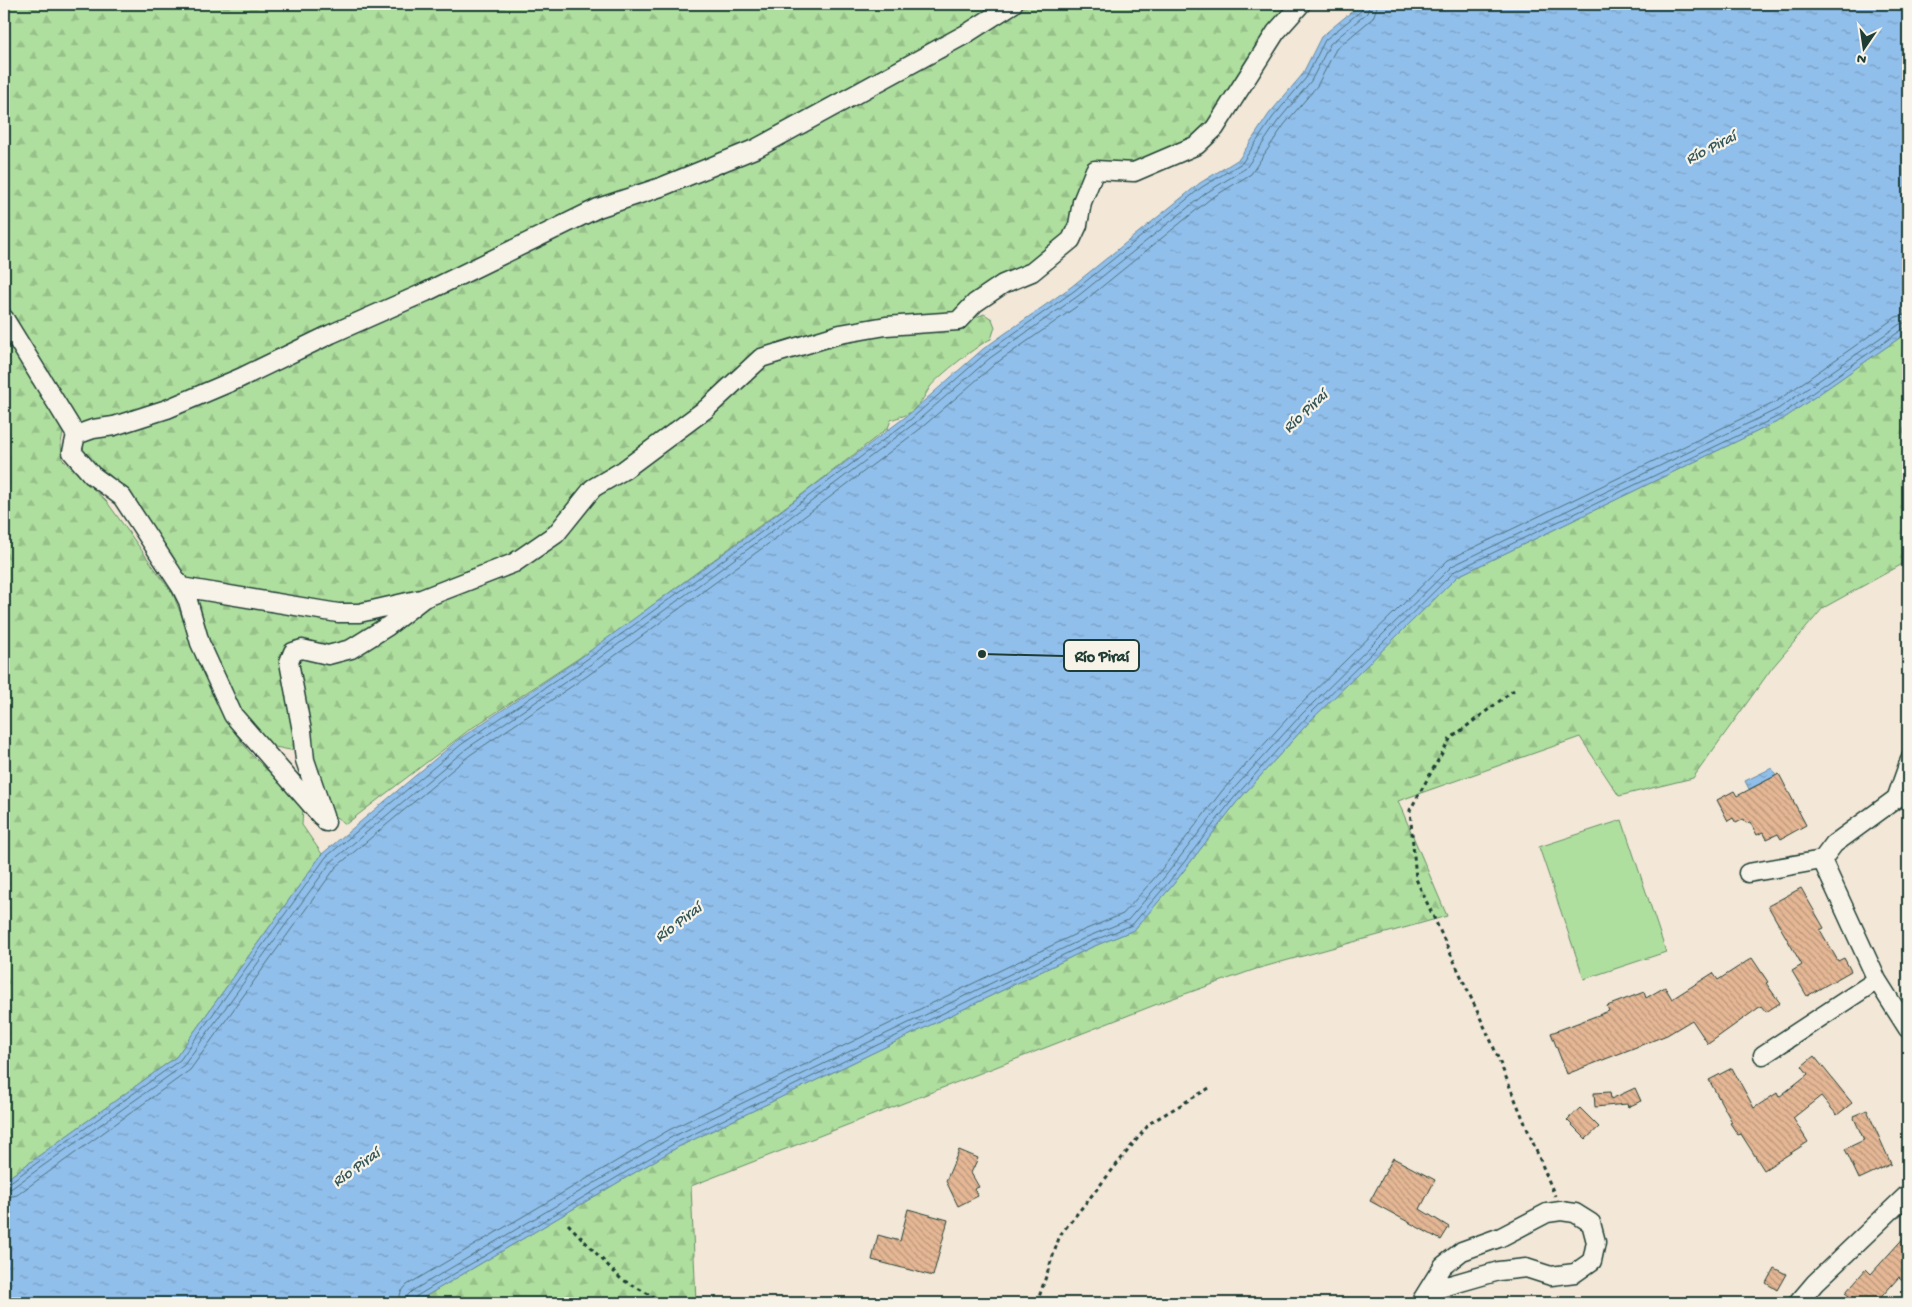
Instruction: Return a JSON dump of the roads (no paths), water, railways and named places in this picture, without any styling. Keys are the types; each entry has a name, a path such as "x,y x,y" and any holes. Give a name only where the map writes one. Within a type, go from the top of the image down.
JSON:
{"street":[{"path":"76,435 93,429 114,426 166,409 426,292 598,208 757,148 966,34 1013,4"},
{"path":"181,587 338,613 358,614 424,598 514,563 556,534 570,519 593,488 624,470 706,409 761,358 840,334 886,326 958,321 975,303 1002,284 1032,272 1070,240 1078,225 1082,202 1095,170 1134,172 1197,145 1215,128 1276,32 1301,4"},
{"path":"4,318 76,435 72,452 92,475 122,497 181,587 209,666 233,715 326,822 305,760 302,731 289,662 293,652 302,649 328,655 352,649 388,626 424,598"},
{"path":"1748,873 1822,860 1834,844 1908,790"},
{"path":"1822,860 1878,980 1908,1029"},
{"path":"1763,1055 1878,980"},
{"path":"1798,1303 1815,1282 1908,1194"},
{"path":"1547,1212 1575,1213 1591,1223 1596,1242 1592,1261 1576,1273 1551,1276 1526,1268 1499,1270 1425,1297 1443,1266 1462,1251 1501,1237 1547,1212"}],"lane":[{"path":"1890,802 1908,752"}],"water":[{"name":"Río Piraí","path":"1361,4 1908,4 1908,332 1783,419 1458,576 1310,721 1236,803 1172,886 1134,930 1092,947 678,1147 414,1303 4,1303 4,1181 176,1057 322,854 459,739 576,661 757,529 908,415 983,349 1071,287 1200,183 1239,159 1269,114 1302,75 1321,37"},
{"path":"1772,768 1776,776 1749,789 1745,781"}],"place":[{"name":"Río Piraí","path":"982,654"}]}
